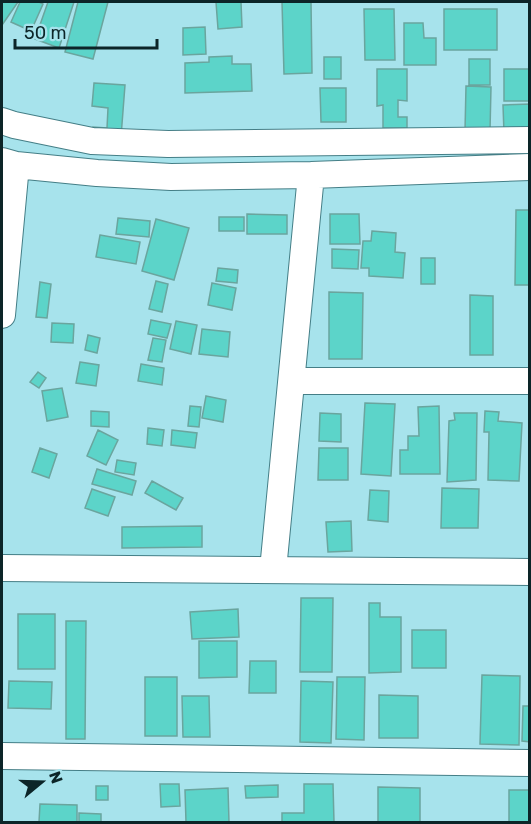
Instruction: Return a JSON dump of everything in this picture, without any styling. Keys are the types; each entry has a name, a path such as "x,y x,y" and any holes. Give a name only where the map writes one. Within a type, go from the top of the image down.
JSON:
{"street":[{"path":"2,121 92,141 168,144 530,140"},
{"path":"2,315 9,163 97,173 171,177 311,175 530,167"},
{"path":"273,570 311,175"},
{"path":"292,381 530,381"},
{"path":"2,568 530,572"},
{"path":"2,756 530,763"}],"building":[{"path":"2,2 18,2 2,25"},
{"path":"20,2 43,4 31,31 11,22"},
{"path":"48,2 74,2 59,48 35,39"},
{"path":"78,2 108,2 93,59 65,52"},
{"path":"216,2 241,2 242,27 218,29"},
{"path":"282,2 311,2 312,73 284,74"},
{"path":"364,9 394,9 395,60 365,60"},
{"path":"444,9 497,9 497,50 444,50"},
{"path":"404,23 423,23 424,38 436,38 436,65 404,65"},
{"path":"205,27 206,54 183,55 183,28"},
{"path":"232,56 232,64 251,64 252,91 185,93 185,63 209,62 209,57"},
{"path":"324,57 341,57 341,79 324,79"},
{"path":"469,59 490,59 490,85 469,85"},
{"path":"377,69 407,69 407,101 398,100 398,117 407,117 407,128 383,128 383,105 377,106"},
{"path":"504,69 530,69 530,101 504,101"},
{"path":"94,83 125,85 121,137 92,134 93,127 107,128 108,108 92,106"},
{"path":"466,86 491,87 490,131 465,131"},
{"path":"320,88 346,88 346,122 321,122"},
{"path":"530,104 530,132 504,133 503,105"},
{"path":"516,210 530,210 530,285 515,285"},
{"path":"247,214 287,215 287,234 247,234"},
{"path":"330,214 359,214 360,244 330,244"},
{"path":"219,217 244,217 244,231 219,231"},
{"path":"118,218 150,221 149,237 116,234"},
{"path":"156,219 189,228 174,280 142,271"},
{"path":"372,231 396,233 395,252 405,253 403,278 369,276 369,268 361,268 363,241 371,241"},
{"path":"100,235 140,242 136,264 96,257"},
{"path":"332,249 359,250 358,269 332,268"},
{"path":"421,258 435,258 435,284 421,284"},
{"path":"218,268 238,270 237,283 216,281"},
{"path":"156,281 168,284 162,312 149,309"},
{"path":"40,282 51,284 47,318 36,317"},
{"path":"212,283 236,288 232,310 208,305"},
{"path":"329,292 363,293 362,359 329,359"},
{"path":"470,295 493,296 493,355 470,355"},
{"path":"151,320 171,324 167,338 148,334"},
{"path":"176,321 197,325 191,354 170,349"},
{"path":"52,323 74,324 73,343 51,342"},
{"path":"202,329 230,332 228,357 199,354"},
{"path":"88,335 100,338 97,353 85,350"},
{"path":"153,338 166,340 162,362 148,360"},
{"path":"80,362 99,365 96,386 76,383"},
{"path":"141,364 164,368 162,385 138,381"},
{"path":"38,372 46,378 39,388 30,382"},
{"path":"62,388 68,417 47,421 42,391"},
{"path":"206,396 226,400 223,422 202,418"},
{"path":"365,403 395,404 391,476 361,474"},
{"path":"190,406 201,407 199,427 188,426"},
{"path":"439,406 440,474 400,474 400,450 408,450 408,436 419,436 418,407"},
{"path":"91,411 109,412 109,427 91,426"},
{"path":"485,411 499,412 498,421 522,423 519,481 488,480 489,432 484,432"},
{"path":"320,413 341,414 341,442 319,441"},
{"path":"454,413 477,413 476,480 447,482 449,421 455,420"},
{"path":"148,428 164,430 162,446 147,444"},
{"path":"98,430 118,440 106,465 87,456"},
{"path":"172,430 197,433 195,448 171,445"},
{"path":"40,448 57,454 49,478 32,472"},
{"path":"319,448 348,448 348,480 318,480"},
{"path":"117,460 136,463 134,475 115,472"},
{"path":"97,469 136,481 132,495 92,484"},
{"path":"152,481 183,498 176,510 145,493"},
{"path":"442,488 479,489 478,528 441,528"},
{"path":"92,489 115,497 108,516 85,508"},
{"path":"370,490 389,491 388,522 368,520"},
{"path":"351,521 352,551 328,552 326,522"},
{"path":"202,526 202,547 122,548 122,527"},
{"path":"301,598 333,598 332,672 300,672"},
{"path":"369,603 380,603 380,617 401,617 401,672 369,673"},
{"path":"238,609 239,637 192,639 190,612"},
{"path":"18,614 55,614 55,669 18,669"},
{"path":"66,621 86,621 85,739 66,739"},
{"path":"412,630 446,630 446,668 412,668"},
{"path":"199,641 237,641 237,677 199,678"},
{"path":"250,661 276,661 276,693 249,693"},
{"path":"482,675 520,676 519,745 480,744"},
{"path":"145,677 177,677 177,736 145,736"},
{"path":"337,677 365,677 364,740 336,739"},
{"path":"9,681 52,682 51,709 8,708"},
{"path":"301,681 333,682 331,743 300,742"},
{"path":"379,695 418,696 418,738 379,738"},
{"path":"182,696 209,696 210,737 183,737"},
{"path":"523,706 530,706 530,742 522,741"},
{"path":"160,784 179,784 180,806 161,807"},
{"path":"304,784 333,784 334,822 282,822 282,813 304,813"},
{"path":"278,785 278,797 246,798 245,786"},
{"path":"96,786 108,786 108,800 96,800"},
{"path":"378,787 420,788 420,822 378,822"},
{"path":"228,788 229,822 186,822 185,790"},
{"path":"509,790 530,790 530,822 509,822"},
{"path":"40,804 77,805 77,822 39,822"},
{"path":"79,813 101,814 101,822 79,822"}]}
